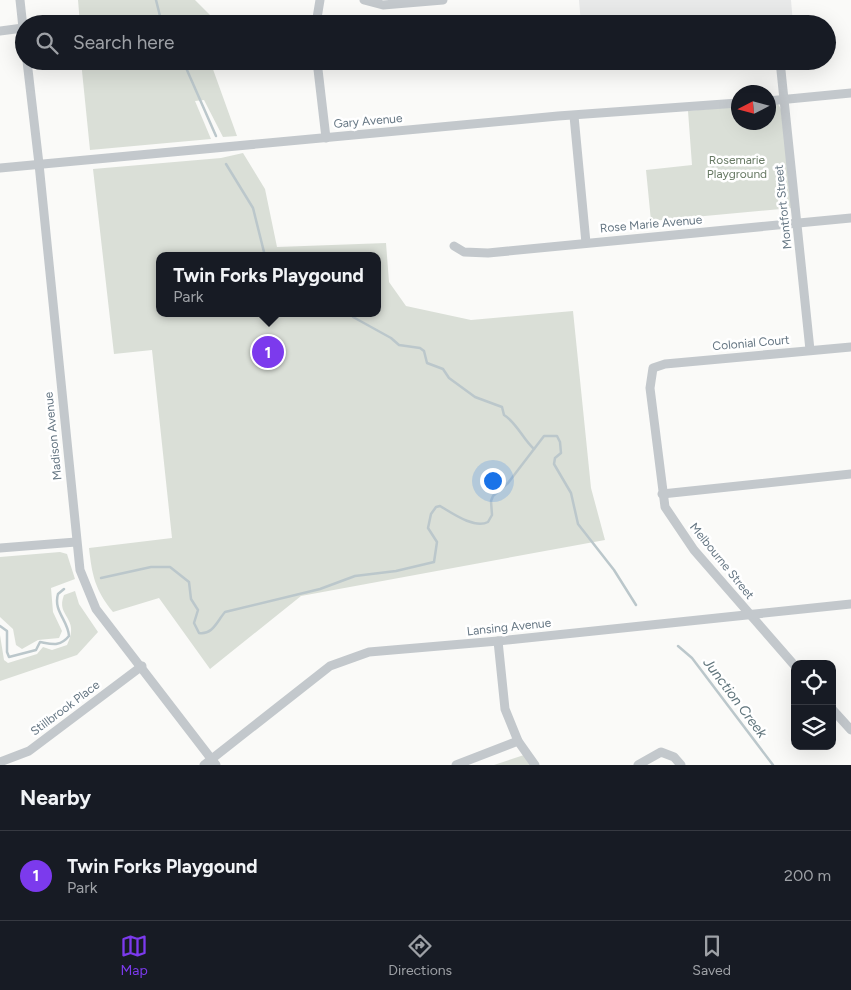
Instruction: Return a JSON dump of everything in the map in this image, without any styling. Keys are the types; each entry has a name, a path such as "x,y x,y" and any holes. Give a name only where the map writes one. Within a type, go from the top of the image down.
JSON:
{"street":[{"path":"20,0 21,15"},
{"path":"318,15 320,0"},
{"path":"364,0 383,5 443,0"},
{"path":"0,31 15,32"},
{"name":"Madison Avenue","path":"28,70 80,570 90,599 142,666 211,763"},
{"path":"318,70 326,138"},
{"name":"Montfort Street","path":"781,70 810,350"},
{"path":"776,100 851,93"},
{"name":"Gary Avenue","path":"0,168 731,104"},
{"path":"574,116 586,243"},
{"name":"Rose Marie Avenue","path":"454,246 464,252 488,253 851,218"},
{"name":"Colonial Court","path":"653,368 666,364 851,347"},
{"name":"Melbourne Street","path":"653,368 650,388 665,506 694,550 791,661"},
{"path":"662,494 851,474"},
{"path":"0,548 76,542"},
{"name":"Lansing Avenue","path":"211,763 330,666 369,652 498,641 851,604"},
{"path":"498,641 504,709 518,741 535,765"},
{"name":"Stillbrook Place","path":"0,762 29,751 142,666"},
{"path":"836,713 851,730"},
{"path":"456,765 518,741"},
{"path":"638,765 661,752 674,757 681,765"}],"shaded area":[{"path":"579,0 791,0 792,15 580,15"}],"green space":[{"path":"78,0 195,0 210,15 79,15"},
{"path":"82,70 213,70 237,136 223,137 204,100 195,101 211,139 90,150"},
{"name":"Rosemarie Playground","path":"776,104 778,104 781,109 792,208 651,221 646,170 692,165 688,111 731,107 731,130 776,130"},
{"path":"243,153 265,189 277,247 386,243 389,282 406,306 471,320 573,311 591,488 605,540 301,596 210,669 159,598 113,612 102,597 95,582 89,548 172,538 152,350 114,354 93,169 221,158"},
{"path":"60,552 67,554 75,579 51,588 53,612 62,631 59,638 38,640 22,649 16,645 13,629 0,617 0,557"},
{"path":"75,591 79,604 98,632 77,655 0,681 0,635 4,660 8,663 37,654 43,647 52,650 67,645 71,636 71,628 62,602 64,595"},
{"path":"527,754 535,765 494,765"}],"waterway":[{"name":"Junction Creek","path":"156,0 160,15"},
{"name":"Junction Creek","path":"187,70 216,136"},
{"name":"Junction Creek","path":"226,164 253,208 264,252"},
{"name":"Junction Creek","path":"353,317 391,338 399,345 420,348 424,351 427,363 443,369 449,378 475,397 502,407 504,415 534,449"},
{"path":"101,578 151,567 170,567 189,582 191,599 198,610 194,623 199,633 204,633 211,630 225,612 320,589 355,576 396,571 434,562 437,542 428,528 431,514 436,507 440,506 470,522 482,524 488,522 492,515 491,501 493,496 508,483 544,436 557,436 560,442 561,453 555,458 554,464 571,493 578,524 614,570 636,605"},
{"path":"0,626 7,631 7,652 9,657 36,650 40,642 56,644 62,642 69,636 57,605 58,594 64,589"},
{"name":"Junction Creek","path":"678,646 692,658 773,765"}],"place":[{"name":"Twin Forks Playgound","path":"268,352"}]}
